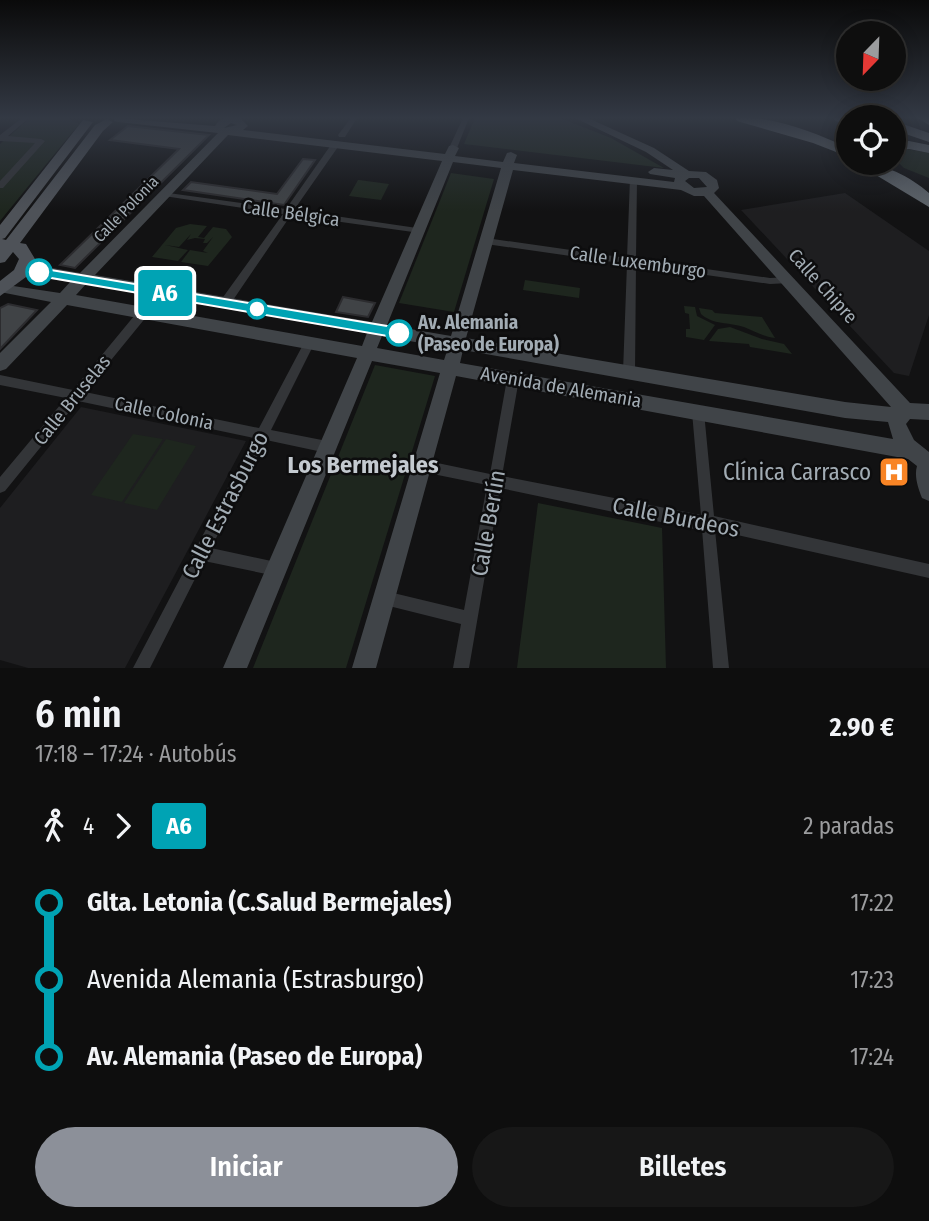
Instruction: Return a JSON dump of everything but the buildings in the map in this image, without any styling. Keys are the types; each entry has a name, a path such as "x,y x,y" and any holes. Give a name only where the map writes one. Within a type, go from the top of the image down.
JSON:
{"highway":[{"path":"906,173 929,183"},
{"path":"887,175 916,190 929,202"},
{"path":"893,175 929,195"}],"main road":[{"path":"0,258 3,241 63,149"},
{"path":"3,241 81,149"},
{"name":"Calle Polonia","path":"0,365 208,149"},
{"path":"418,149 684,179"},
{"path":"648,149 684,179 694,192 707,192"},
{"path":"234,668 451,153"},
{"path":"510,160 633,180 684,179"},
{"path":"365,668 510,160"},
{"name":"Calle Chipre","path":"684,179 698,174 709,179 713,188 707,192 913,412"},
{"path":"1,289 24,268 27,259 24,251 3,241"},
{"name":"Avenida de Alemania","path":"24,268 873,414 913,412"},
{"name":"Avenida de Alemania","path":"1,289 698,412 923,458"},
{"path":"929,397 897,427 902,439 923,458 929,491"}],"street":[{"path":"0,186 4,177 33,149"},
{"path":"225,303 333,149"},
{"path":"451,153 453,149"},
{"path":"629,372 633,180"},
{"name":"Calle Bélgica","path":"164,194 417,231"},
{"name":"Calle Luxemburgo","path":"486,241 770,281 790,280"},
{"name":"Calle Bruselas","path":"0,487 144,313"},
{"name":"Calle Estrasburgo","path":"141,668 310,342"},
{"name":"Calle Berlín","path":"461,668 513,379"},
{"name":"Calle Colonia","path":"0,380 327,447"},
{"path":"698,412 722,668"},
{"name":"Calle Burdeos","path":"423,466 694,522 710,522 929,570"},
{"path":"201,553 276,569"},
{"path":"384,598 470,619"}],"shaded area":[{"path":"0,149 58,149 0,221"},
{"path":"507,149 631,149 664,168"},
{"path":"906,149 929,153 929,178 906,169"},
{"path":"451,173 494,179 454,312 399,303"},
{"path":"358,180 389,184 381,200 349,196"},
{"path":"845,193 929,251 929,315 909,376 894,373 741,210"},
{"path":"190,224 207,226 198,237 204,238 213,227 226,229 232,237 208,266 181,262 190,250 208,253 203,251 213,237 203,243 205,239 187,240 191,234 179,247 165,245 188,250 178,261 152,257 176,228"},
{"path":"525,280 580,288 579,298 523,290"},
{"path":"684,306 695,307 697,316 715,325 704,340 686,337 686,329 690,329 689,314 685,313"},
{"path":"699,308 715,313 762,317 775,338 744,327 716,322 701,314"},
{"path":"730,327 784,344 792,354 750,347 749,344 709,341 718,329"},
{"path":"375,365 435,376 346,668 253,668"},
{"path":"81,407 246,441 125,668 28,668 0,660 0,508"},
{"path":"133,434 163,439 122,502 91,495"},
{"path":"166,439 196,446 157,510 124,503"},
{"path":"538,503 662,528 666,668 517,668"}],"bus line":[{"name":"A6","path":"39,272 399,333"}],"place":[{"name":"Av. Alemania (Paseo de Europa)","path":"399,333"},
{"name":"Clínica Carrasco","path":"894,472"}],"district":[{"name":"Los Bermejales","path":"363,465"}]}
